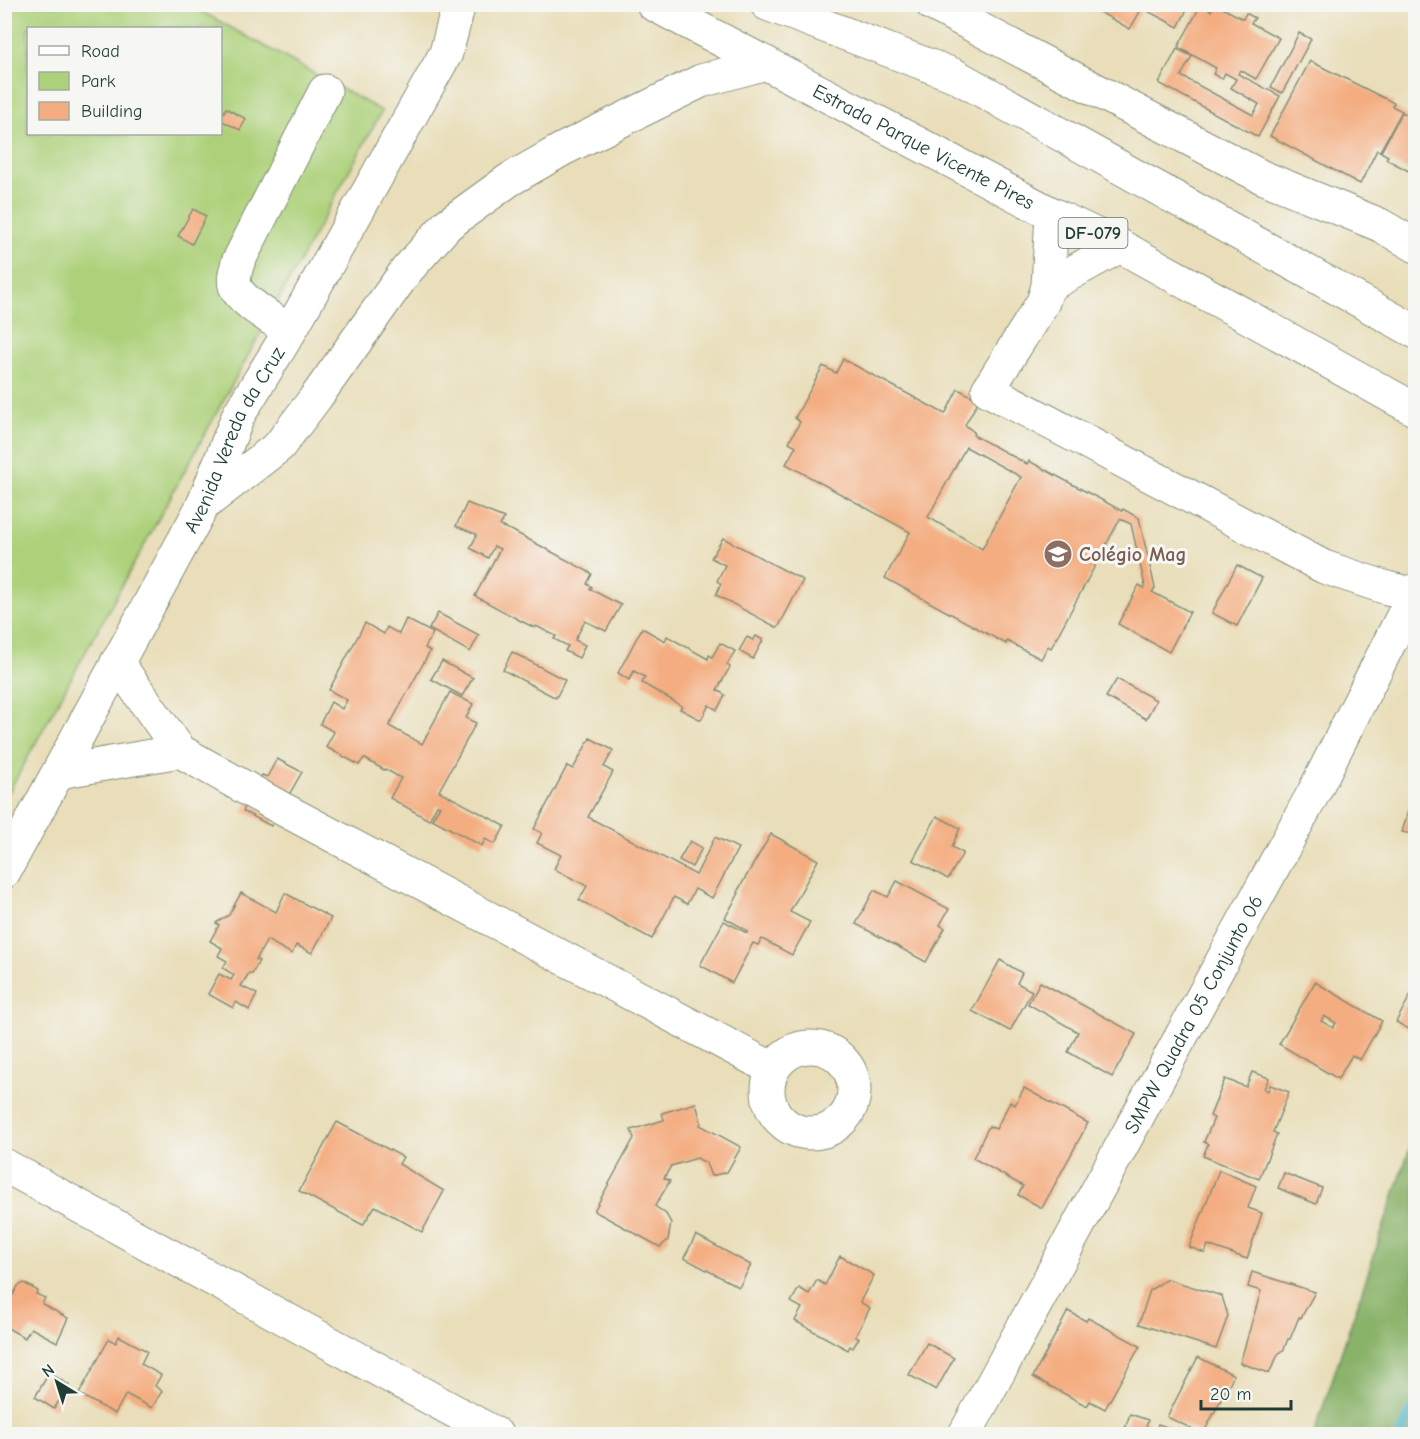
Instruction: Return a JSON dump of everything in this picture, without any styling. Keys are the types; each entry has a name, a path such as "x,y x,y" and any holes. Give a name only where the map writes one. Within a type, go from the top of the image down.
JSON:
{"street":[{"name":"Avenida Vereda da Cruz","path":"4,872 203,505 238,414 290,331 446,53 459,4"},
{"name":"Estrada Parque Vicente Pires","path":"653,4 1052,214 1120,246 1416,410"},
{"path":"767,4 954,75 1416,332"},
{"path":"932,4 1262,177 1380,225 1416,246"},
{"path":"203,505 279,446 406,271 447,225 509,180 563,149 701,81 766,63"},
{"path":"290,331 238,291 234,274 325,91"},
{"path":"1052,214 1048,286 1043,302 988,390 1324,567 1387,588 1414,592"},
{"path":"1048,286 1120,246"},
{"name":"SMPW Quadra 05 Conjunto 06","path":"965,1434 1314,792 1414,592"},
{"path":"117,662 180,751 290,813 773,1069"},
{"path":"59,772 180,751"},
{"path":"805,1047 819,1047 832,1052 850,1071 854,1084 857,1115 823,1131 803,1132 790,1128 779,1120 768,1096 768,1082 773,1069 781,1058 805,1047"},
{"path":"4,1165 496,1434"}],"green space":[{"path":"5,5 190,5 382,111 5,799"},
{"path":"1415,1133 1415,1434 1314,1434"}],"building":[{"path":"1085,4 1190,4 1178,27 1142,8 1130,29"},
{"path":"1215,4 1243,19 1246,13 1255,18 1251,23 1279,38 1256,79 1240,70 1238,74 1280,96 1258,137 1159,83 1177,49 1192,56 1181,76 1253,115 1259,104 1231,88 1236,79 1225,73 1222,79 1213,74 1216,68 1178,47 1201,5 1211,11"},
{"path":"1299,33 1311,39 1282,93 1271,87"},
{"path":"1310,61 1394,103 1392,106 1402,111 1380,151 1377,150 1360,184 1270,136"},
{"path":"226,108 246,119 240,130 222,121"},
{"path":"1402,112 1409,116 1411,113 1416,115 1416,175 1386,159 1388,156 1381,152"},
{"path":"193,209 206,216 192,244 178,236"},
{"path":"843,359 945,414 958,389 979,400 965,425 974,432 973,435 1139,518 1155,588 1152,592 1190,612 1169,652 1118,624 1139,585 1144,588 1145,586 1131,524 1120,519 1051,648 1048,646 1041,659 1007,641 1006,644 885,578 910,532 786,464 796,446 789,442 800,422 795,418 823,366 836,373","holes":["966,447 1021,477 982,549 928,517"]},
{"path":"467,503 504,518 500,526 591,573 587,584 592,587 590,589 621,605 606,631 585,621 575,640 585,645 579,658 565,651 568,646 554,639 556,636 536,626 535,628 475,596 500,549 494,546 488,558 470,548 476,534 456,526"},
{"path":"723,538 803,580 778,628 716,595 721,584 717,581 725,565 711,558"},
{"path":"1237,565 1262,578 1237,626 1212,613"},
{"path":"438,613 479,635 470,652 429,629"},
{"path":"406,619 433,633 425,648 430,651 389,726 422,744 450,692 473,704 466,718 476,723 439,791 505,826 495,844 485,839 482,846 432,819 440,806 437,805 429,820 390,798 401,778 364,758 359,765 326,747 334,732 320,724 331,702 342,709 347,700 329,690 365,623 384,634 387,627 399,634"},
{"path":"642,628 665,641 667,636 708,659 709,655 712,657 720,643 735,651 727,665 730,667 717,690 725,695 717,710 709,705 701,720 680,709 682,706 642,683 645,677 634,671 629,680 618,673"},
{"path":"756,636 763,640 753,659 739,651 747,637 753,640"},
{"path":"512,652 565,680 556,698 503,670"},
{"path":"442,661 473,678 462,696 431,679"},
{"path":"1117,679 1156,700 1146,719 1106,697"},
{"path":"590,738 613,750 604,767 613,772 588,817 696,875 715,837 738,848 712,898 695,889 687,904 674,897 652,939 579,900 587,886 554,869 561,855 537,843 542,833 534,829 567,766 573,769"},
{"path":"277,759 302,772 271,826 243,811 262,775 267,777"},
{"path":"1416,788 1416,835 1402,832"},
{"path":"937,816 960,828 952,847 963,853 948,879 913,860"},
{"path":"771,834 818,860 790,912 810,922 792,955 762,939 758,945 753,943 732,983 700,965 724,921 747,933 748,931 725,918 739,893 737,892"},
{"path":"690,841 702,848 692,867 679,860"},
{"path":"897,881 949,909 940,925 945,928 926,962 856,924 874,890 888,897"},
{"path":"241,893 276,912 285,893 331,918 312,953 296,945 292,954 267,940 256,960 259,961 252,974 249,973 241,986 257,994 249,1010 236,1002 233,1008 208,994 219,974 231,980 234,975 223,968 227,961 218,956 222,948 210,941 219,925 216,923 229,915"},
{"path":"1000,960 1022,973 1017,983 1032,991 1010,1031 972,1011"},
{"path":"1040,982 1136,1034 1112,1077 1068,1052 1078,1032 1028,1004"},
{"path":"1315,982 1382,1021 1360,1060 1352,1055 1338,1079 1279,1044","holes":["1324,1016 1336,1023 1333,1028 1321,1021"]},
{"path":"1416,985 1416,1033 1396,1022"},
{"path":"1252,1072 1269,1078 1264,1089 1268,1091 1270,1085 1289,1092 1273,1132 1277,1134 1259,1179 1203,1156 1208,1144 1204,1142 1214,1118 1210,1116 1225,1079 1246,1087"},
{"path":"1024,1088 1088,1123 1042,1208 1018,1195 1023,1186 973,1158 989,1126 996,1129 1010,1102 1015,1105"},
{"path":"696,1103 700,1125 741,1147 727,1172 711,1176 706,1163 697,1158 671,1166 664,1178 670,1181 655,1206 666,1214 671,1223 668,1240 660,1247 594,1211 634,1138 631,1130 664,1120 662,1113"},
{"path":"337,1122 403,1157 399,1164 444,1191 422,1232 375,1206 363,1225 299,1191"},
{"path":"1219,1170 1256,1186 1248,1208 1262,1213 1247,1259 1208,1245 1205,1253 1189,1247"},
{"path":"1284,1173 1322,1188 1316,1204 1278,1188"},
{"path":"696,1235 751,1265 739,1287 684,1258"},
{"path":"840,1256 874,1275 860,1302 870,1308 855,1337 859,1338 853,1348 850,1346 848,1350 795,1321 802,1308 791,1302 799,1288 809,1294 817,1280 825,1285"},
{"path":"1252,1272 1315,1292 1269,1373 1240,1363 1261,1291 1248,1287"},
{"path":"1167,1279 1222,1296 1228,1316 1216,1349 1139,1324 1150,1290"},
{"path":"24,1283 38,1291 36,1294 45,1298 42,1304 68,1318 57,1342 31,1328 25,1338 4,1326 4,1311 18,1286"},
{"path":"1068,1311 1086,1321 1088,1318 1140,1346 1105,1409 1090,1401 1087,1406 1033,1377"},
{"path":"119,1336 147,1351 141,1364 161,1375 155,1386 162,1391 152,1408 126,1394 115,1414 79,1394 109,1339 116,1343"},
{"path":"927,1343 954,1358 936,1390 909,1375"},
{"path":"1198,1357 1234,1375 1203,1434 1167,1417"},
{"path":"49,1373 69,1385 54,1409 35,1397"},
{"path":"1130,1414 1148,1420 1145,1431 1149,1432 1148,1434 1123,1434"},
{"path":"1158,1424 1188,1434 1155,1434"}],"waterway":[{"path":"1401,1434 1416,1398"}],"place":[{"name":"Colégio Mag","path":"1058,554"}]}
